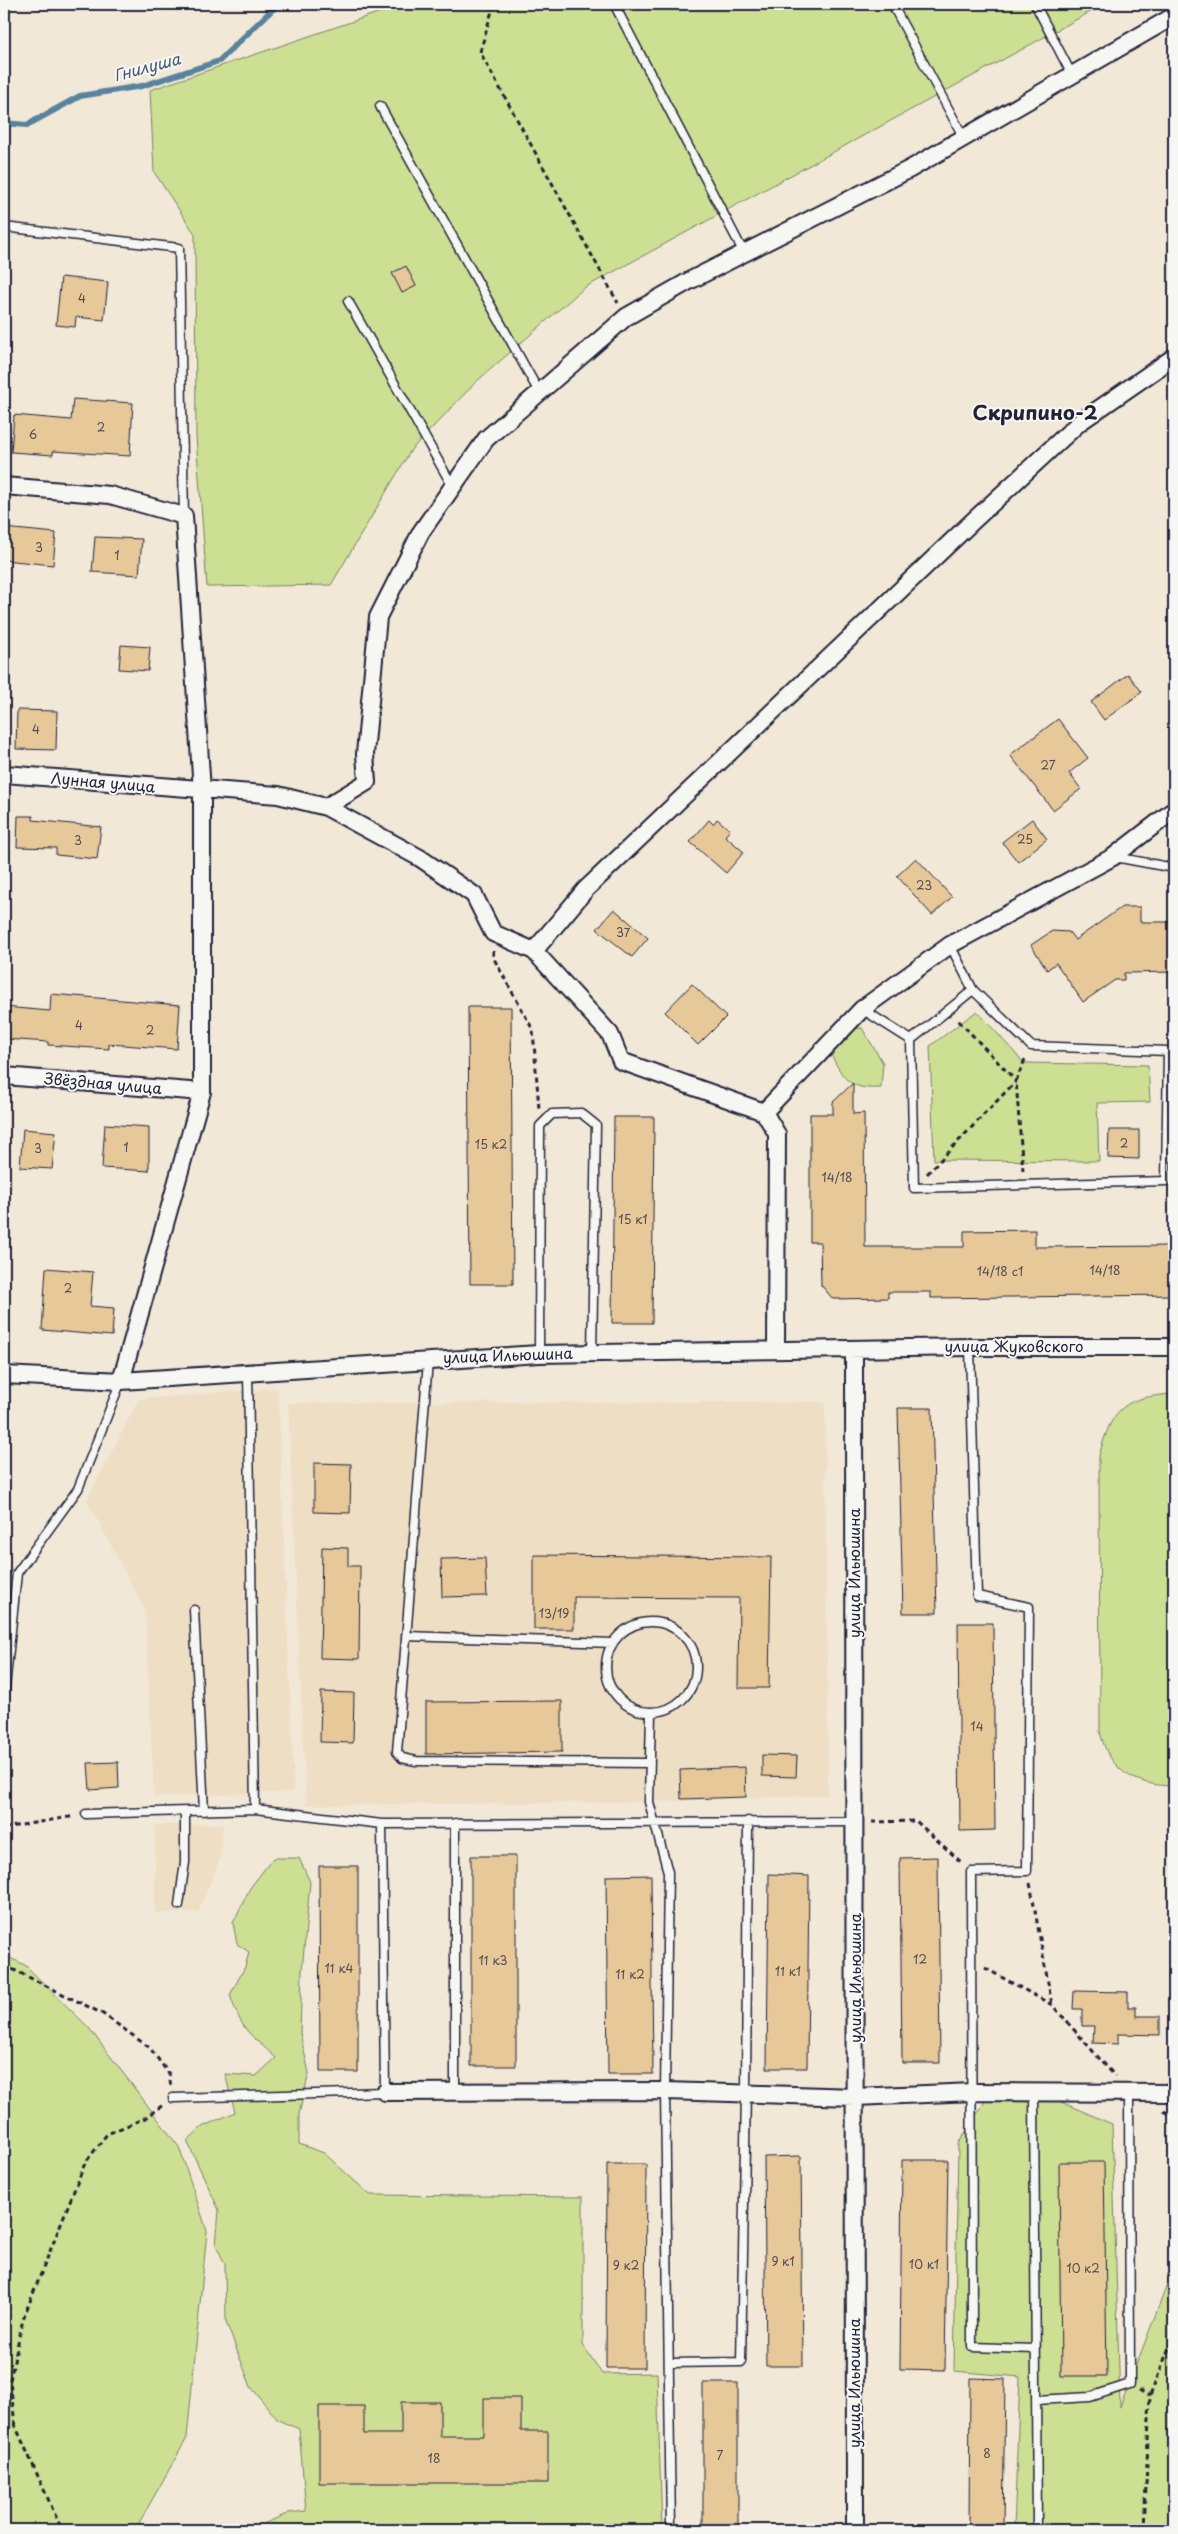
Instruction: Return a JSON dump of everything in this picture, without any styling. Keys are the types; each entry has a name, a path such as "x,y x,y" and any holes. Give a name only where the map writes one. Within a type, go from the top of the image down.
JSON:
{"street":[{"path":"326,807 367,782 365,754 378,617 421,532 486,439 626,317 910,169 1174,16"},
{"path":"534,951 586,889 974,520 1080,422 1174,357"},
{"path":"4,486 110,495 184,516 202,791 202,1092 121,1381"},
{"name":"Лунная улица","path":"4,774 202,791 278,795 326,807 420,858 474,894 494,933"},
{"path":"764,1112 862,1009 950,945 1114,857 1174,810"},
{"path":"494,933 534,951 610,1034 621,1061 764,1112 778,1134 776,1350"},
{"name":"Звёздная улица","path":"4,1076 202,1092"},
{"name":"улица Жуковского","path":"854,1349 1174,1347"},
{"name":"улица Ильюшина","path":"4,1375 121,1381 428,1359 539,1354 854,1349 856,1822 855,2530"},
{"path":"384,2092 665,2091 855,2098 973,2092 1174,2093"}],"lane":[{"path":"614,4 744,254"},
{"path":"892,4 964,138"},
{"path":"1035,4 1072,75"},
{"path":"380,106 539,392"},
{"path":"4,226 179,248 184,516"},
{"path":"348,301 453,487"},
{"path":"1114,857 1174,868"},
{"path":"910,1040 914,1188 1166,1180 1168,1051 1031,1046 973,990 950,945"},
{"path":"910,1040 973,990"},
{"path":"862,1009 910,1040"},
{"path":"539,1354 540,1126 552,1114 581,1113 596,1125 592,1353"},
{"path":"970,1347 977,1596 1029,1607 1027,1870 971,1872 973,2092 972,2347 1035,2349"},
{"path":"428,1359 397,1752 402,1758 416,1761 650,1763"},
{"path":"248,1372 255,1809"},
{"path":"4,1697 16,1573 78,1489 121,1381"},
{"path":"194,1610 204,1811"},
{"path":"654,1622 678,1631 690,1644 697,1662 696,1679 688,1695 679,1703 665,1710 651,1713 628,1706 612,1691 607,1676 606,1663 613,1643 620,1634 637,1624 654,1622"},
{"path":"406,1636 613,1643"},
{"path":"651,1713 648,1802 668,1872 665,2091 671,2530"},
{"path":"86,1814 255,1809 382,1824 856,1822"},
{"path":"179,1905 186,1862 185,1812"},
{"path":"669,2363 741,2362 746,2093 748,1822"},
{"path":"454,2092 455,1823"},
{"path":"173,2098 384,2092 382,1824"},
{"path":"1034,2092 1037,2530"},
{"path":"1036,2400 1090,2397 1130,2384 1129,2092"}],"path":[{"path":"494,4 480,52 626,317"},
{"path":"494,933 493,957 533,1030 540,1126"},
{"path":"948,1010 1016,1081 1024,1184"},
{"path":"914,1188 1016,1081 1031,1046"},
{"path":"4,1828 86,1814"},
{"path":"856,1822 916,1821 971,1872"},
{"path":"1027,1870 1052,2006"},
{"path":"971,1961 1052,2006 1129,2092"},
{"path":"4,1965 102,2014 150,2048 169,2074 173,2098 145,2118 107,2134 85,2163 23,2318 10,2380 15,2425 62,2530"},
{"path":"1144,2530 1150,2396 1174,2335"},
{"path":"4,2424 15,2425"}],"shaded area":[{"path":"278,1388 294,1792 154,1797 145,1610 87,1500 139,1399"},
{"path":"825,1402 828,1795 649,1802 306,1805 288,1403"},
{"path":"223,1824 220,1859 198,1912 155,1913 155,1825"}],"green space":[{"path":"404,4 1105,4 584,288 476,382 411,450 331,585 207,587 196,436 195,234 154,172 150,90"},
{"path":"977,1011 1024,1063 1148,1065 1150,1102 1097,1103 1099,1161 934,1160 930,1046"},
{"path":"852,1028 862,1028 883,1063 881,1088 861,1087 848,1081 839,1070 830,1053"},
{"path":"1174,1394 1174,1786 1148,1783 1126,1773 1117,1766 1110,1756 1100,1731 1099,1456 1109,1426 1123,1408 1143,1398"},
{"path":"273,1858 299,1858 310,1882 302,1971 300,2033 309,2073 299,2114 299,2144 324,2153 370,2195 583,2197 583,2345 602,2374 657,2373 662,2530 249,2530 289,2513 306,2511 299,2429 278,2420 251,2387 226,2322 225,2264 216,2245 219,2210 187,2141 202,2127 235,2112 225,2074 256,2076 276,2058 247,2031 230,1995 245,1967 249,1952 237,1944 233,1923 250,1888"},
{"path":"4,1955 25,1965 89,2028 179,2147 207,2231 187,2438 135,2530 4,2530"},
{"path":"1054,2099 1112,2124 1120,2407 1172,2272 1174,2272 1174,2530 1014,2530 1020,2377 954,2371 958,2144 986,2100"}],"building":[{"path":"406,266 416,286 402,293 392,273"},
{"path":"61,277 108,282 104,320 76,317 75,327 56,325"},
{"path":"73,399 133,403 130,456 53,451 53,455 11,452 14,415 71,420"},
{"path":"4,528 56,533 53,565 4,560"},
{"path":"95,537 142,539 139,575 92,572"},
{"path":"121,645 150,647 148,671 119,669"},
{"path":"1128,674 1142,692 1104,720 1091,702"},
{"path":"17,710 57,711 56,750 16,749"},
{"path":"1058,719 1088,758 1069,773 1081,789 1053,810 1010,755"},
{"path":"18,816 33,816 33,820 101,827 97,859 56,855 56,848 17,847"},
{"path":"717,819 730,830 725,836 744,852 726,873 690,842 709,820 713,824"},
{"path":"1032,819 1047,839 1018,862 1002,842"},
{"path":"916,858 952,897 932,915 897,876"},
{"path":"1122,907 1140,907 1140,922 1174,922 1174,972 1124,973 1124,980 1115,980 1083,1002 1056,963 1047,970 1031,945 1052,931 1069,932 1075,940"},
{"path":"614,909 648,938 632,957 597,929"},
{"path":"692,984 726,1017 698,1045 665,1012"},
{"path":"51,994 180,1005 177,1049 109,1044 109,1049 48,1045 48,1042 4,1039 4,1007 50,1011"},
{"path":"468,1007 511,1007 513,1284 470,1284"},
{"path":"853,1083 853,1114 864,1113 865,1247 964,1247 964,1231 1035,1230 1035,1247 1174,1246 1174,1295 931,1298 931,1292 888,1292 888,1298 833,1299 821,1285 820,1242 810,1242 810,1114 833,1114 833,1102"},
{"path":"614,1117 654,1117 652,1323 612,1323"},
{"path":"105,1124 149,1127 149,1171 102,1168"},
{"path":"23,1129 56,1132 52,1169 20,1167"},
{"path":"1109,1130 1139,1130 1139,1159 1108,1158"},
{"path":"46,1268 93,1272 90,1306 114,1308 112,1336 42,1330"},
{"path":"898,1408 932,1408 937,1613 903,1613"},
{"path":"314,1463 351,1464 350,1513 314,1512"},
{"path":"322,1547 348,1548 348,1566 360,1566 359,1659 320,1658"},
{"path":"534,1555 771,1557 769,1688 738,1688 739,1598 574,1597 574,1629 534,1629"},
{"path":"485,1558 487,1596 442,1597 441,1559"},
{"path":"958,1623 993,1623 995,1830 960,1831"},
{"path":"321,1692 354,1693 353,1743 320,1742"},
{"path":"562,1701 562,1752 426,1754 426,1702"},
{"path":"762,1755 797,1756 796,1777 762,1776"},
{"path":"118,1762 119,1788 90,1790 88,1763"},
{"path":"745,1767 746,1797 681,1799 680,1770"},
{"path":"471,1856 516,1856 516,2066 471,2066"},
{"path":"938,1857 940,2063 902,2063 900,1858"},
{"path":"319,1866 358,1866 358,2072 320,2072"},
{"path":"769,1874 809,1876 807,2068 767,2068"},
{"path":"651,1875 653,2074 608,2074 606,1876"},
{"path":"1074,1991 1128,1992 1128,2007 1136,2007 1136,2016 1160,2016 1160,2035 1118,2034 1118,2044 1093,2043 1094,2026 1082,2026 1082,2009 1073,2009"},
{"path":"801,2156 803,2366 766,2366 764,2157"},
{"path":"902,2160 948,2160 945,2370 900,2369"},
{"path":"1059,2162 1104,2162 1107,2376 1061,2376"},
{"path":"607,2164 646,2164 645,2368 606,2368"},
{"path":"970,2378 1005,2379 1003,2530 969,2530"},
{"path":"703,2383 738,2383 738,2530 703,2530"},
{"path":"484,2398 521,2398 521,2431 548,2431 548,2483 319,2483 319,2406 364,2406 364,2434 401,2434 401,2402 440,2402 440,2436 484,2436"}],"waterway":[{"name":"Гнилуша","path":"4,123 27,125 80,96 142,86 219,61 276,6 282,4"}],"district":[{"name":"Скрипино-2","path":"1035,413"}]}
